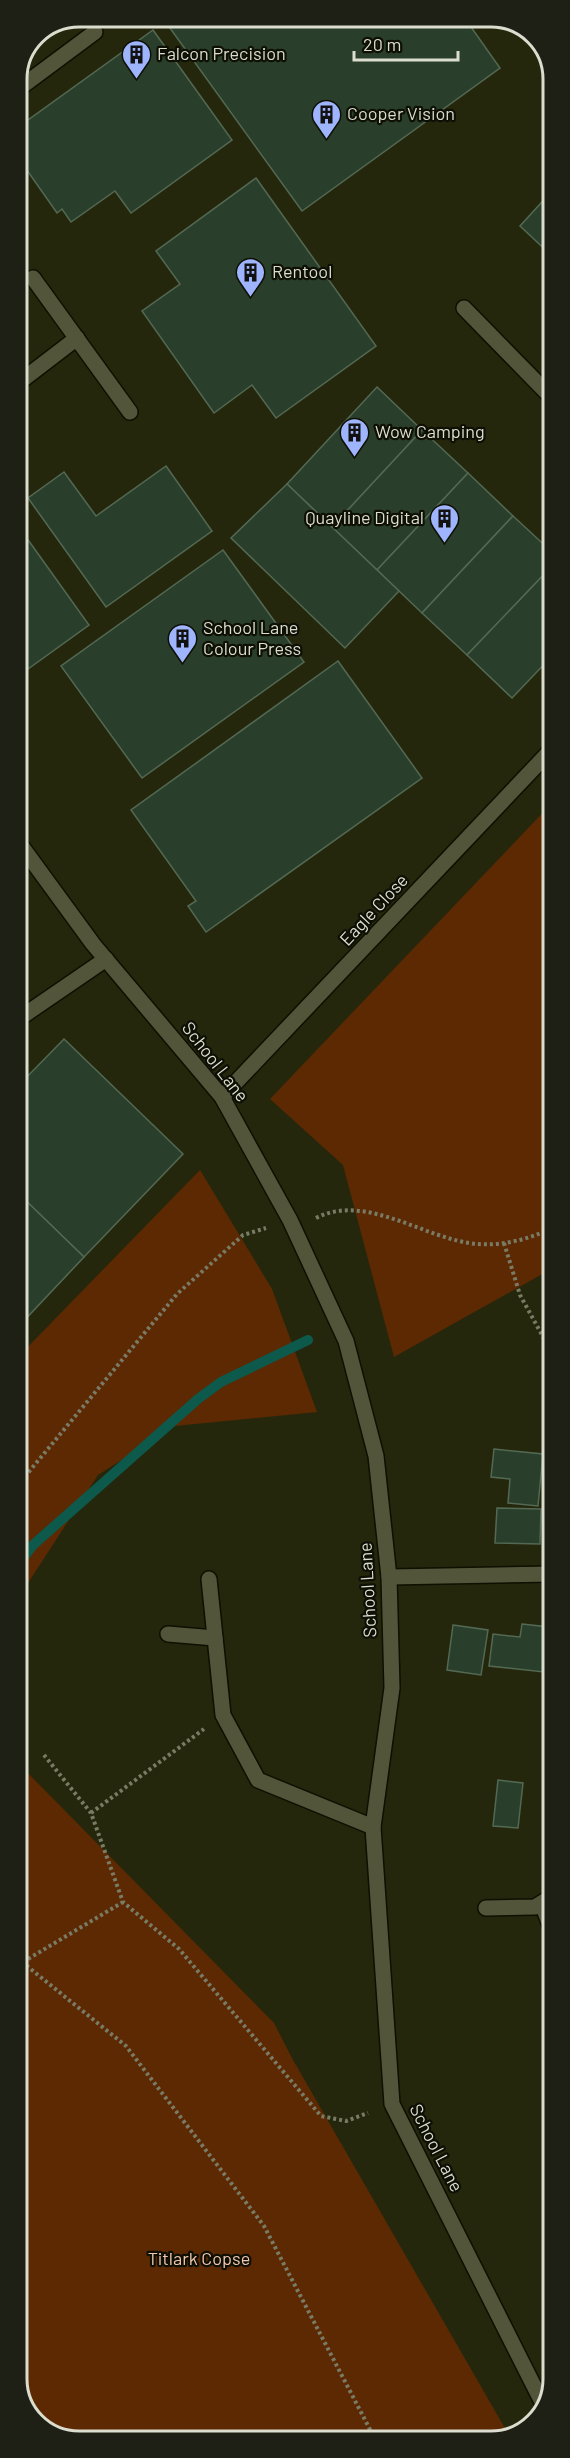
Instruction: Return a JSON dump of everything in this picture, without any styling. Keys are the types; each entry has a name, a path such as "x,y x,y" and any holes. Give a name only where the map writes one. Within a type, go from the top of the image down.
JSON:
{"street":[{"path":"27,82 95,32"},
{"path":"33,278 130,412"},
{"path":"464,308 543,389"},
{"path":"27,376 77,338"},
{"name":"Eagle Close","path":"222,1097 543,759"},
{"name":"School Lane","path":"27,853 106,959 222,1097 293,1225 346,1341 376,1456 389,1577 392,1688 373,1827 392,2104 540,2397"},
{"path":"27,1013 106,959"},
{"path":"389,1577 543,1574"},
{"path":"209,1579 223,1715 258,1780 373,1827"},
{"path":"168,1634 215,1638"},
{"path":"486,1908 521,1909 543,1902"}],"path":[{"path":"27,1474 177,1294 243,1235 293,1225 332,1212 347,1210 390,1218 454,1240 476,1244 521,1240 543,1232"},
{"path":"504,1243 520,1295 543,1337"},
{"path":"91,1813 223,1715"},
{"path":"44,1755 91,1813 123,1902 179,1949 321,2116 346,2121 392,2104"},
{"path":"27,1960 123,1902"},
{"path":"27,1965 126,2046 264,2226 371,2431"}],"green space":[{"path":"543,812 543,1274 394,1357 343,1165 270,1099"},
{"path":"200,1170 272,1289 317,1412 175,1426 98,1475 27,1585 27,1348"},
{"name":"Titlark Copse","path":"27,1772 274,2023 293,2060 505,2429 491,2431 75,2431 50,2422 34,2405 27,2379"}],"building":[{"name":"Cooper Vision","path":"169,27 471,27 500,68 302,211"},
{"name":"Falcon Precision","path":"153,30 232,140 131,213 115,191 71,222 62,209 57,213 27,170 27,121"},
{"name":"Rentool","path":"256,178 376,346 276,418 252,385 214,413 142,311 180,284 156,251"},
{"path":"543,201 543,248 520,226"},
{"name":"Wow Camping","path":"377,387 422,430 332,527 287,484"},
{"path":"422,430 468,473 377,570 332,527"},
{"path":"166,466 212,531 106,607 28,498 64,472 96,516"},
{"name":"Quayline Digital","path":"468,473 513,516 422,613 377,570"},
{"path":"287,484 399,591 345,648 231,538"},
{"path":"513,516 543,544 543,575 467,655 422,613"},
{"path":"27,538 89,625 27,668"},
{"name":"School Lane Colour Press","path":"223,550 304,662 142,778 61,666"},
{"path":"543,575 543,665 512,698 467,655"},
{"path":"338,661 422,778 206,932 188,906 196,901 131,810"},
{"path":"64,1039 183,1154 84,1257 27,1202 27,1077"},
{"path":"27,1202 84,1257 27,1317"},
{"path":"494,1449 543,1454 538,1506 508,1503 510,1479 491,1477"},
{"path":"497,1508 541,1509 540,1544 495,1543"},
{"path":"522,1624 543,1626 543,1672 489,1666 493,1634 520,1637"},
{"path":"453,1625 488,1630 481,1675 447,1670"},
{"path":"498,1780 523,1783 518,1828 493,1826"}],"waterway":[{"path":"27,1553 33,1545 198,1399 221,1382 308,1340"}],"place":[{"name":"Falcon Precision","path":"136,80"},
{"name":"Cooper Vision","path":"326,140"},
{"name":"Rentool","path":"251,298"},
{"name":"Wow Camping","path":"354,458"},
{"name":"Quayline Digital","path":"445,544"},
{"name":"School Lane Colour Press","path":"182,664"}]}
